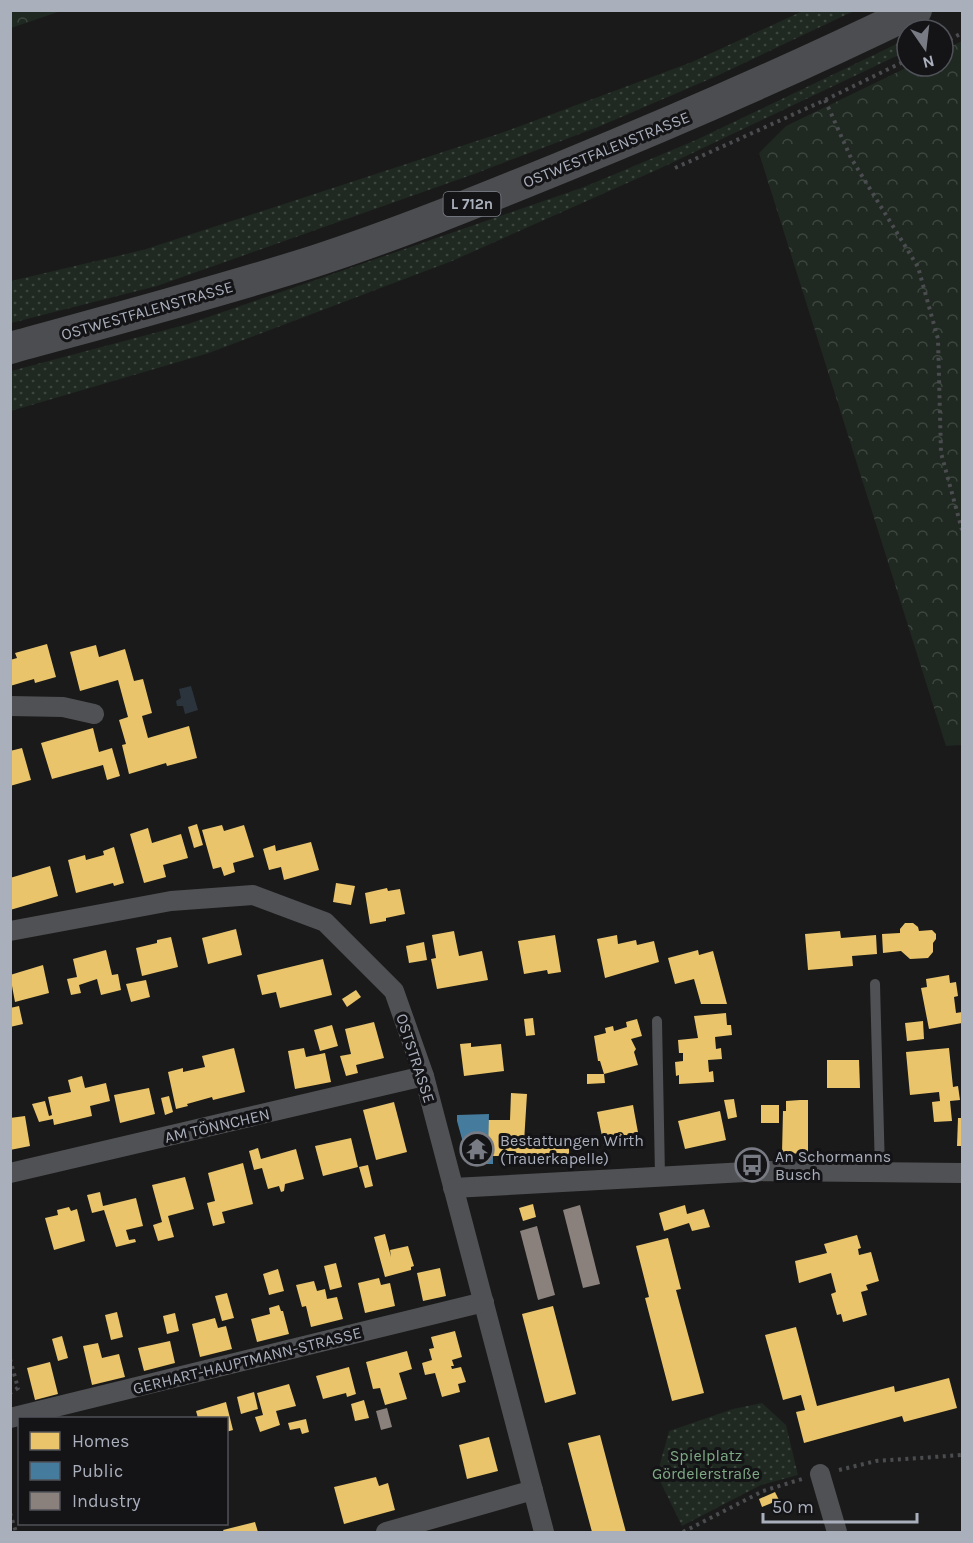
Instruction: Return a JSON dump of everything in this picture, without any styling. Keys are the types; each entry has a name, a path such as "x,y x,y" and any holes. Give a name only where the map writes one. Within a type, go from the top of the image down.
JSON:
{"main road":[{"name":"OSTWESTFALENSTRASSE","path":"10,348 316,261 464,207 692,114 916,10"}],"street":[{"path":"10,706 63,707 94,714"},
{"name":"OSTSTRASSE","path":"10,931 171,901 253,895 325,922 394,991 424,1076 544,1533"},
{"name":"AM TÖNNCHEN","path":"10,1173 424,1076"},
{"path":"453,1188 766,1171 963,1173"},
{"name":"GERHART-HAUPTMANN-STRASSE","path":"10,1418 484,1302"},
{"path":"820,1474 837,1533"},
{"path":"386,1533 533,1490"}],"lane":[{"path":"875,984 880,1172"},
{"path":"657,1021 660,1176"}],"path":[{"path":"675,168 895,66"},
{"path":"825,100 851,158 918,267 938,339 941,453 963,530"},
{"path":"10,1359 18,1388 10,1393"},
{"path":"10,1513 16,1533"}],"green space":[{"path":"11,10 61,10 61,11 11,28"},
{"path":"805,10 854,11 719,75 598,127 474,174 157,286 11,323 11,281 143,250 501,133 692,62"},
{"path":"962,41 962,745 946,746 759,153 786,126 895,73 895,78 955,78 955,44"},
{"path":"895,45 895,57 661,168 452,261 209,353 11,411 11,371 188,324 584,187 696,140"},
{"name":"Spielplatz Gördelerstraße","path":"762,1403 786,1425 798,1475 761,1485 682,1526 657,1475 669,1431 733,1409"}],"shaded area":[{"path":"191,686 198,710 185,714 183,706 177,706 176,701 181,698 179,689"}],"building: Homes":[{"path":"47,644 56,677 35,683 34,679 10,686 10,660 17,658 15,653"},
{"path":"96,645 99,657 125,649 134,681 143,679 152,713 142,716 148,738 189,726 197,758 167,766 166,763 129,774 122,745 126,744 119,720 128,717 118,680 80,691 70,652"},
{"path":"93,728 99,752 112,748 120,776 107,780 103,765 52,779 41,743"},
{"path":"22,748 31,780 10,786 10,751"},
{"path":"197,824 203,845 194,848 188,827"},
{"path":"222,825 224,831 244,825 254,857 233,863 235,872 224,876 221,867 213,869 202,830"},
{"path":"148,828 152,843 181,834 188,858 163,865 166,877 144,883 130,834"},
{"path":"311,842 319,870 284,880 281,867 269,870 263,849 275,845 276,851"},
{"path":"114,847 124,883 114,886 113,883 76,893 68,860 85,855 86,860 104,855 103,851"},
{"path":"50,866 58,896 10,910 10,878"},
{"path":"336,883 355,886 351,905 333,902"},
{"path":"387,888 388,891 400,889 405,914 370,924 365,893"},
{"path":"905,923 913,923 919,931 932,930 936,934 933,952 928,958 910,959 901,951 883,953 882,934 900,933"},
{"path":"236,929 242,955 208,964 202,938"},
{"path":"454,931 459,956 482,951 488,980 437,989 431,959 436,958 432,935"},
{"path":"840,931 841,938 876,935 877,954 852,956 853,966 808,970 805,934"},
{"path":"555,935 561,972 548,974 547,970 524,974 518,941"},
{"path":"617,935 618,944 636,940 637,945 654,941 659,962 605,978 597,939"},
{"path":"171,937 178,967 142,976 136,948"},
{"path":"424,942 427,960 409,963 406,946"},
{"path":"106,950 112,975 118,974 121,990 101,995 97,979 79,985 81,993 71,995 67,979 77,977 73,959"},
{"path":"698,950 699,955 713,951 727,1004 701,1004 694,979 675,984 668,958"},
{"path":"323,959 332,995 280,1008 276,992 262,995 257,975"},
{"path":"43,965 49,993 15,1002 10,975"},
{"path":"949,975 950,983 956,982 958,996 954,997 956,1013 962,1012 962,1023 929,1029 921,988 927,987 926,979"},
{"path":"146,980 150,997 131,1002 126,984"},
{"path":"356,990 361,997 347,1007 342,999"},
{"path":"19,1006 23,1024 10,1027 10,1008"},
{"path":"726,1013 727,1025 731,1025 732,1035 715,1037 716,1049 721,1048 722,1059 708,1060 709,1072 713,1071 714,1082 679,1084 675,1062 683,1061 683,1053 679,1053 678,1040 698,1038 694,1016"},
{"path":"533,1018 535,1035 526,1036 524,1019"},
{"path":"637,1019 642,1036 631,1039 636,1049 634,1052 638,1065 604,1074 600,1061 598,1061 594,1036 606,1033 605,1028 613,1026 614,1031 627,1027 626,1022"},
{"path":"923,1021 924,1039 907,1041 905,1023"},
{"path":"374,1022 384,1058 356,1065 358,1073 346,1076 340,1056 351,1054 345,1029"},
{"path":"332,1025 338,1046 320,1051 314,1030"},
{"path":"471,1043 471,1047 501,1044 504,1071 464,1076 460,1044"},
{"path":"234,1048 245,1092 213,1100 212,1097 176,1109 168,1072 183,1068 183,1072 205,1067 202,1056"},
{"path":"304,1048 306,1057 325,1053 331,1082 295,1089 288,1051"},
{"path":"949,1048 953,1087 958,1086 960,1100 950,1101 952,1121 934,1122 932,1102 940,1101 939,1092 910,1095 906,1052"},
{"path":"827,1060 859,1060 860,1088 827,1088"},
{"path":"587,1074 604,1074 605,1083 587,1084"},
{"path":"82,1076 85,1088 106,1083 110,1101 90,1106 92,1116 54,1125 53,1119 39,1122 32,1104 45,1101 49,1116 52,1115 48,1097 71,1092 68,1080"},
{"path":"149,1088 155,1114 120,1123 114,1095"},
{"path":"511,1093 527,1094 524,1142 569,1142 569,1163 524,1163 524,1156 488,1156 488,1120 510,1120"},
{"path":"169,1096 173,1112 165,1115 161,1098"},
{"path":"734,1099 737,1117 728,1119 724,1100"},
{"path":"808,1100 808,1154 782,1153 783,1111 786,1111 786,1101"},
{"path":"394,1102 407,1152 376,1160 363,1110"},
{"path":"633,1105 639,1138 604,1146 597,1112"},
{"path":"761,1105 779,1105 779,1123 761,1123"},
{"path":"720,1111 726,1140 685,1149 678,1121"},
{"path":"25,1116 30,1146 10,1150 10,1118"},
{"path":"958,1118 962,1118 962,1146 957,1146"},
{"path":"351,1138 358,1167 323,1176 315,1146"},
{"path":"258,1148 261,1159 296,1149 304,1179 285,1184 284,1191 281,1192 279,1186 268,1189 262,1168 254,1170 249,1151"},
{"path":"243,1163 253,1204 222,1212 225,1223 213,1226 207,1203 215,1201 208,1173"},
{"path":"368,1165 373,1186 365,1188 359,1167"},
{"path":"185,1177 194,1209 168,1216 174,1237 158,1241 153,1225 162,1222 152,1185"},
{"path":"100,1192 103,1206 136,1198 143,1226 126,1230 129,1240 135,1239 136,1242 116,1247 104,1210 92,1213 87,1195"},
{"path":"533,1204 536,1217 523,1221 519,1208"},
{"path":"685,1205 687,1214 704,1209 710,1227 692,1231 689,1223 664,1231 659,1213"},
{"path":"69,1207 71,1211 77,1209 85,1241 54,1250 45,1218 58,1215 57,1210"},
{"path":"385,1234 391,1257 390,1250 408,1246 414,1266 411,1270 385,1277 374,1237"},
{"path":"857,1235 861,1248 858,1249 859,1255 871,1252 879,1281 866,1285 868,1290 861,1292 867,1315 843,1322 841,1314 837,1315 831,1294 836,1292 831,1273 799,1283 795,1261 827,1253 824,1244"},
{"path":"668,1238 681,1289 676,1290 704,1393 672,1401 645,1298 649,1297 636,1246"},
{"path":"336,1263 342,1287 330,1290 324,1266"},
{"path":"440,1268 446,1296 423,1301 417,1273"},
{"path":"278,1269 284,1291 269,1295 263,1274"},
{"path":"379,1278 381,1285 390,1283 395,1306 365,1313 358,1283"},
{"path":"314,1281 317,1291 325,1289 327,1299 337,1297 343,1319 311,1327 306,1306 302,1307 296,1285"},
{"path":"227,1293 234,1318 222,1321 215,1296"},
{"path":"279,1305 283,1311 289,1334 257,1342 251,1319 270,1314 269,1308"},
{"path":"553,1306 576,1394 545,1403 522,1314"},
{"path":"117,1312 123,1337 111,1340 105,1315"},
{"path":"175,1313 179,1331 167,1334 163,1316"},
{"path":"215,1318 218,1328 226,1326 232,1349 200,1357 192,1324"},
{"path":"796,1327 817,1406 894,1386 895,1392 949,1378 957,1408 904,1422 902,1416 804,1443 796,1412 805,1410 801,1395 783,1400 765,1335"},
{"path":"455,1331 462,1357 452,1360 454,1366 451,1366 452,1369 461,1367 466,1382 458,1384 460,1392 442,1397 435,1373 425,1375 422,1363 432,1360 429,1349 434,1348 431,1337"},
{"path":"62,1336 68,1358 58,1361 52,1339"},
{"path":"170,1341 175,1363 144,1371 138,1348"},
{"path":"98,1343 102,1358 119,1354 125,1377 92,1385 83,1346"},
{"path":"407,1351 412,1369 399,1373 407,1399 385,1405 380,1388 373,1389 366,1362"},
{"path":"50,1362 58,1394 35,1400 27,1368"},
{"path":"349,1367 356,1394 347,1397 346,1393 323,1399 316,1376"},
{"path":"289,1384 296,1406 276,1411 280,1425 260,1432 255,1417 263,1415 257,1393"},
{"path":"254,1392 258,1409 241,1414 237,1397"},
{"path":"364,1400 369,1418 355,1421 351,1404"},
{"path":"226,1402 233,1430 228,1431 228,1417 198,1417 196,1411"},
{"path":"306,1419 309,1432 302,1434 300,1428 290,1430 288,1423"},
{"path":"600,1435 626,1532 592,1532 568,1443"},
{"path":"489,1437 498,1471 467,1479 459,1445"},
{"path":"376,1477 379,1486 388,1483 395,1510 344,1524 334,1487"},
{"path":"775,1492 779,1500 762,1507 759,1499"},
{"path":"255,1522 258,1532 224,1532 223,1530"}],"building: Public":[{"path":"489,1114 488,1156 493,1156 493,1164 469,1164 457,1115"}],"building: Industry":[{"path":"580,1205 600,1284 583,1288 563,1210"},
{"path":"537,1226 555,1295 538,1300 520,1231"},
{"path":"387,1408 392,1427 381,1430 376,1411"}],"place":[{"name":"Bestattungen Wirth (Trauerkapelle)","path":"477,1149"},
{"name":"An Schormanns Busch","path":"752,1165"}]}
